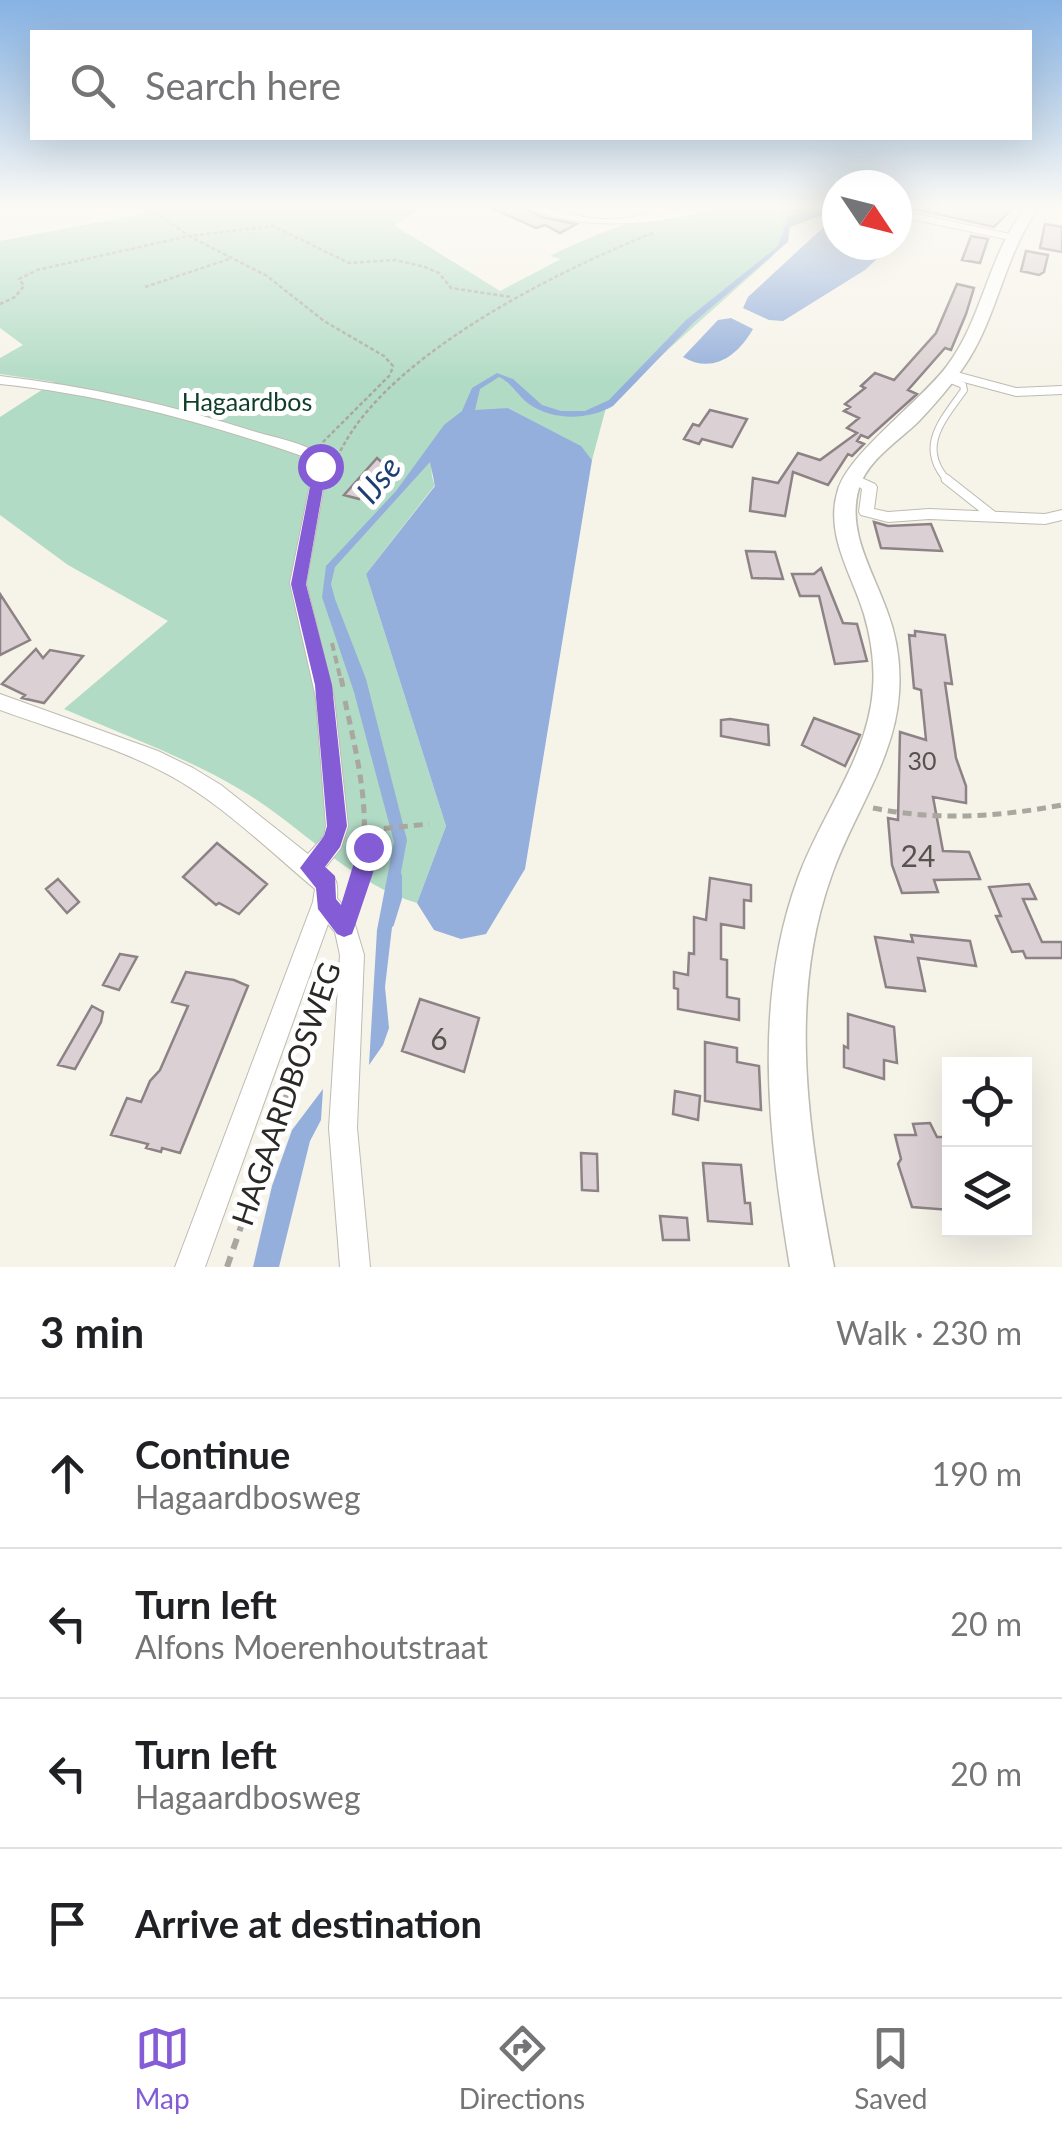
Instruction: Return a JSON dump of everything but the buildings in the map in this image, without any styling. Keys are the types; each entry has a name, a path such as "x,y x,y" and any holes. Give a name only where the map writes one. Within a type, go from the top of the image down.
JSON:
{"main road":[{"path":"812,1267 794,1151 788,1059 790,998 802,917 814,878 879,729 886,675 881,630 847,536 845,500 853,478 948,376 973,342 1000,264"}],"street":[{"path":"948,376 1016,392 1062,390"},
{"path":"0,380 144,403 314,455 320,466 298,584 323,685 337,826 333,840 311,868"},
{"path":"853,478 870,487 866,512 888,517 1062,516"},
{"path":"0,702 186,774 327,884 325,902 190,1267"},
{"path":"325,902 344,926 352,956 343,1128 355,1267"}],"lane":[{"path":"948,376 964,385 964,390 933,435 938,472 994,517"}],"path":[{"path":"0,304 15,297 24,286 19,279 63,264"},
{"path":"146,287 216,264"},
{"path":"239,264 267,276 394,366 390,375 314,455"},
{"path":"409,264 439,273 450,288 512,298"},
{"path":"331,477 338,448 382,396 457,332 512,298 581,264"},
{"name":"HAGAARDBOSWEG","path":"328,636 336,652 369,830 366,864 344,926"},
{"path":"848,802 952,821 990,819 1062,804"},
{"path":"369,830 429,824"},
{"name":"HAGAARDBOSWEG","path":"227,1267 332,962"}],"green space":[{"name":"Hagaardbos","path":"0,264 457,264 500,291 551,264 764,264 607,404 592,460 580,446 508,408 465,416 435,457 435,485 366,574 446,826 417,903 370,882 263,804 220,778 64,709 168,621 68,565 0,515 0,417 54,382 0,374 0,358 23,345 0,328"}],"water":[{"path":"755,264 762,264 693,323 613,406 603,411 560,416 538,410 499,377 480,389 475,410 508,408 581,446 592,460 525,869 486,934 461,939 434,930 417,903 446,826 366,574 435,486 430,462 335,567 331,584 366,679 407,840 385,987 389,1028 369,1065 377,930 394,842 354,692 322,597 326,566 396,491 444,425 462,411 472,388 497,373 513,379 542,405 561,411 585,411 609,400 686,320"},
{"path":"783,264 871,264 783,321 769,320 743,308 748,297"},
{"path":"731,318 753,329 731,355 704,364 683,357 718,320"},
{"path":"323,1089 321,1120 310,1141 279,1267 253,1267 272,1186 292,1130"}],"waterway":[{"name":"IJse","path":"391,924 399,898 399,876"}],"route":[{"path":"320,466 298,584 323,685 337,826 333,840 311,868 324,878 328,890 325,902 344,926 366,864 368,847"}]}
